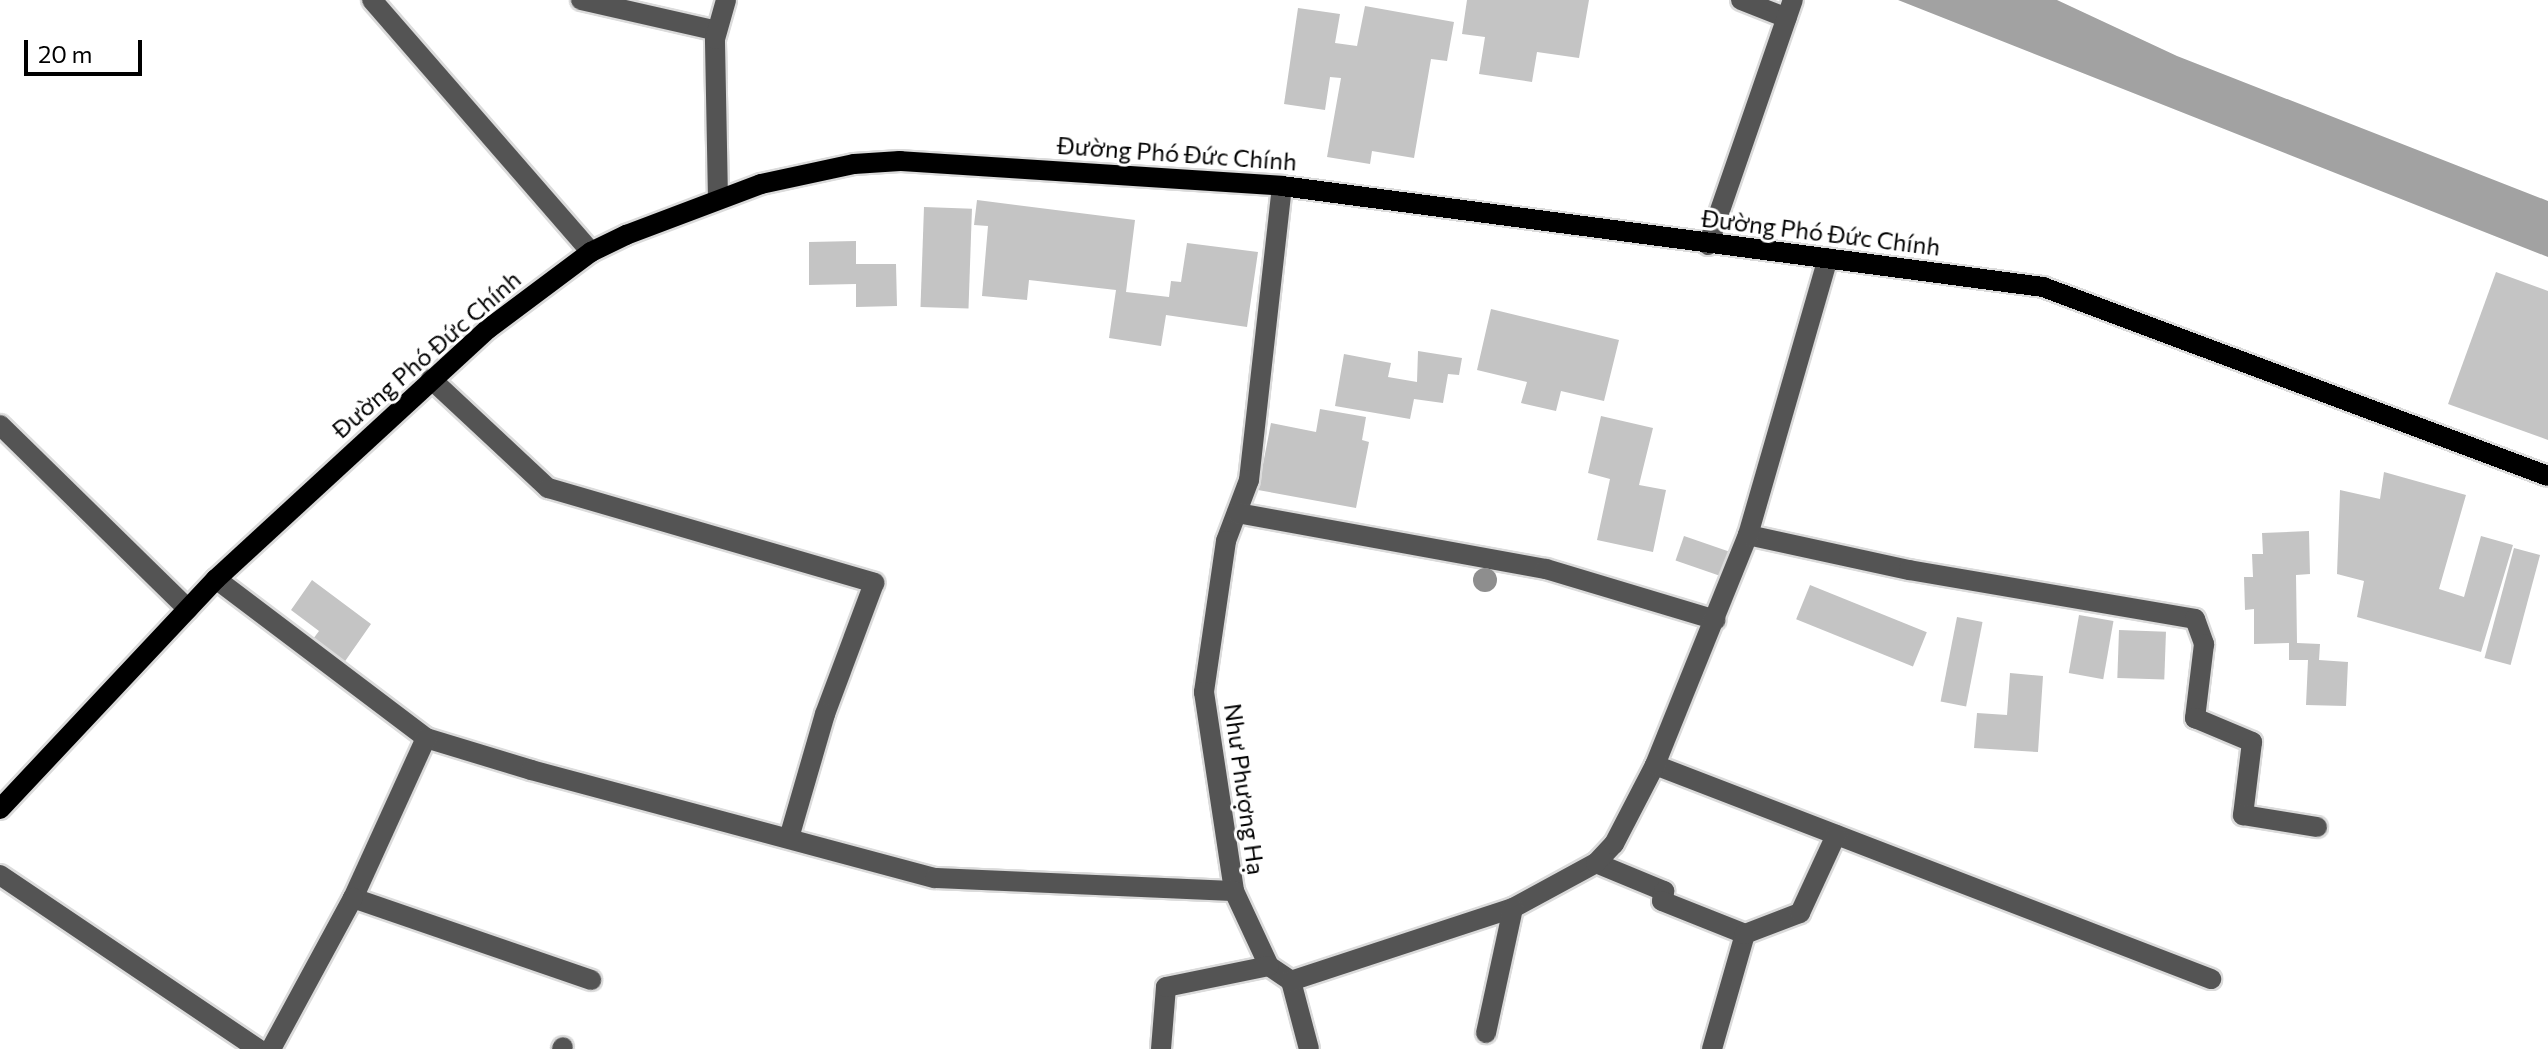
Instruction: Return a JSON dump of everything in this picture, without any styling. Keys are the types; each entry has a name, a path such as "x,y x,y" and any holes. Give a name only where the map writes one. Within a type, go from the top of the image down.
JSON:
{"main road":[{"name":"Đường Phó Đức Chính","path":"0,809 216,579 431,379 591,252 718,199 806,171 900,161 1282,186 1708,245 2043,287 2548,476"}],"street":[{"path":"372,0 591,252"},
{"path":"581,0 717,31"},
{"path":"718,199 717,31 726,0"},
{"path":"1708,245 1790,9 1741,0"},
{"name":"Như Phượng Hạ","path":"1269,966 1234,891 1204,692 1226,541 1249,480 1282,186"},
{"path":"1291,981 1513,908 1596,863 1634,812 1716,620 1748,535 1828,258"},
{"path":"431,379 548,488 874,583 825,714 789,838"},
{"path":"0,425 188,609"},
{"path":"1237,513 1546,569 1716,620"},
{"path":"1748,535 1909,570 2195,619 2204,644 2195,718 2252,742 2243,815 2317,827"},
{"path":"216,579 426,738 607,792 935,878 1234,891"},
{"path":"271,1049 353,898 426,738"},
{"path":"1655,765 2211,979"},
{"path":"1596,863 1664,891 1662,901 1745,934 1800,913 1836,835"},
{"path":"0,875 258,1049"},
{"path":"353,898 591,980"},
{"path":"1486,1033 1513,908"},
{"path":"1712,1049 1745,934"},
{"path":"1161,1049 1166,987 1269,966 1291,981 1309,1049"}],"shaded area":[{"path":"1898,0 2057,0 2177,56 2548,201 2548,257"}],"building":[{"path":"1467,0 1589,0 1579,58 1537,52 1532,82 1479,74 1485,37 1462,34"},
{"path":"1365,6 1454,22 1447,61 1431,59 1414,158 1372,151 1370,164 1327,157 1341,78 1330,77 1325,110 1284,104 1298,8 1340,14 1335,43 1357,46"},
{"path":"977,200 1135,220 1126,292 1169,297 1171,281 1181,282 1187,243 1258,252 1247,327 1166,315 1161,346 1109,338 1116,290 1029,280 1027,300 982,296 988,226 974,225"},
{"path":"924,207 972,209 968,309 921,307"},
{"path":"856,241 856,264 896,264 897,306 856,307 856,284 809,285 809,242"},
{"path":"2496,272 2548,291 2548,440 2448,404"},
{"path":"1491,309 1619,340 1604,401 1561,391 1556,411 1521,403 1527,382 1477,370"},
{"path":"1418,351 1462,358 1459,375 1448,374 1443,403 1414,399 1410,419 1335,406 1344,354 1391,363 1388,377 1417,382"},
{"path":"1320,409 1366,417 1362,440 1369,442 1356,508 1258,490 1271,423 1316,432"},
{"path":"1601,416 1653,428 1639,485 1666,490 1653,552 1597,540 1610,479 1588,473"},
{"path":"2384,472 2466,495 2439,589 2464,597 2481,536 2513,545 2481,652 2357,617 2364,581 2337,574 2340,490 2380,499"},
{"path":"2309,531 2310,574 2296,575 2297,643 2320,644 2319,660 2348,662 2346,706 2306,705 2308,660 2289,660 2289,643 2254,644 2254,609 2245,610 2244,577 2253,577 2252,554 2263,554 2262,533"},
{"path":"1684,536 1730,552 1722,577 1676,561"},
{"path":"2514,548 2540,555 2511,665 2484,658"},
{"path":"312,580 371,624 341,667 310,643 319,631 291,610"},
{"path":"1810,585 1927,632 1913,667 1796,619"},
{"path":"2079,615 2113,621 2103,679 2069,673"},
{"path":"1957,617 1983,622 1966,706 1941,701"},
{"path":"2119,630 2166,632 2164,680 2117,678"},
{"path":"2010,673 2043,676 2038,752 1974,748 1977,713 2007,715"}]}
